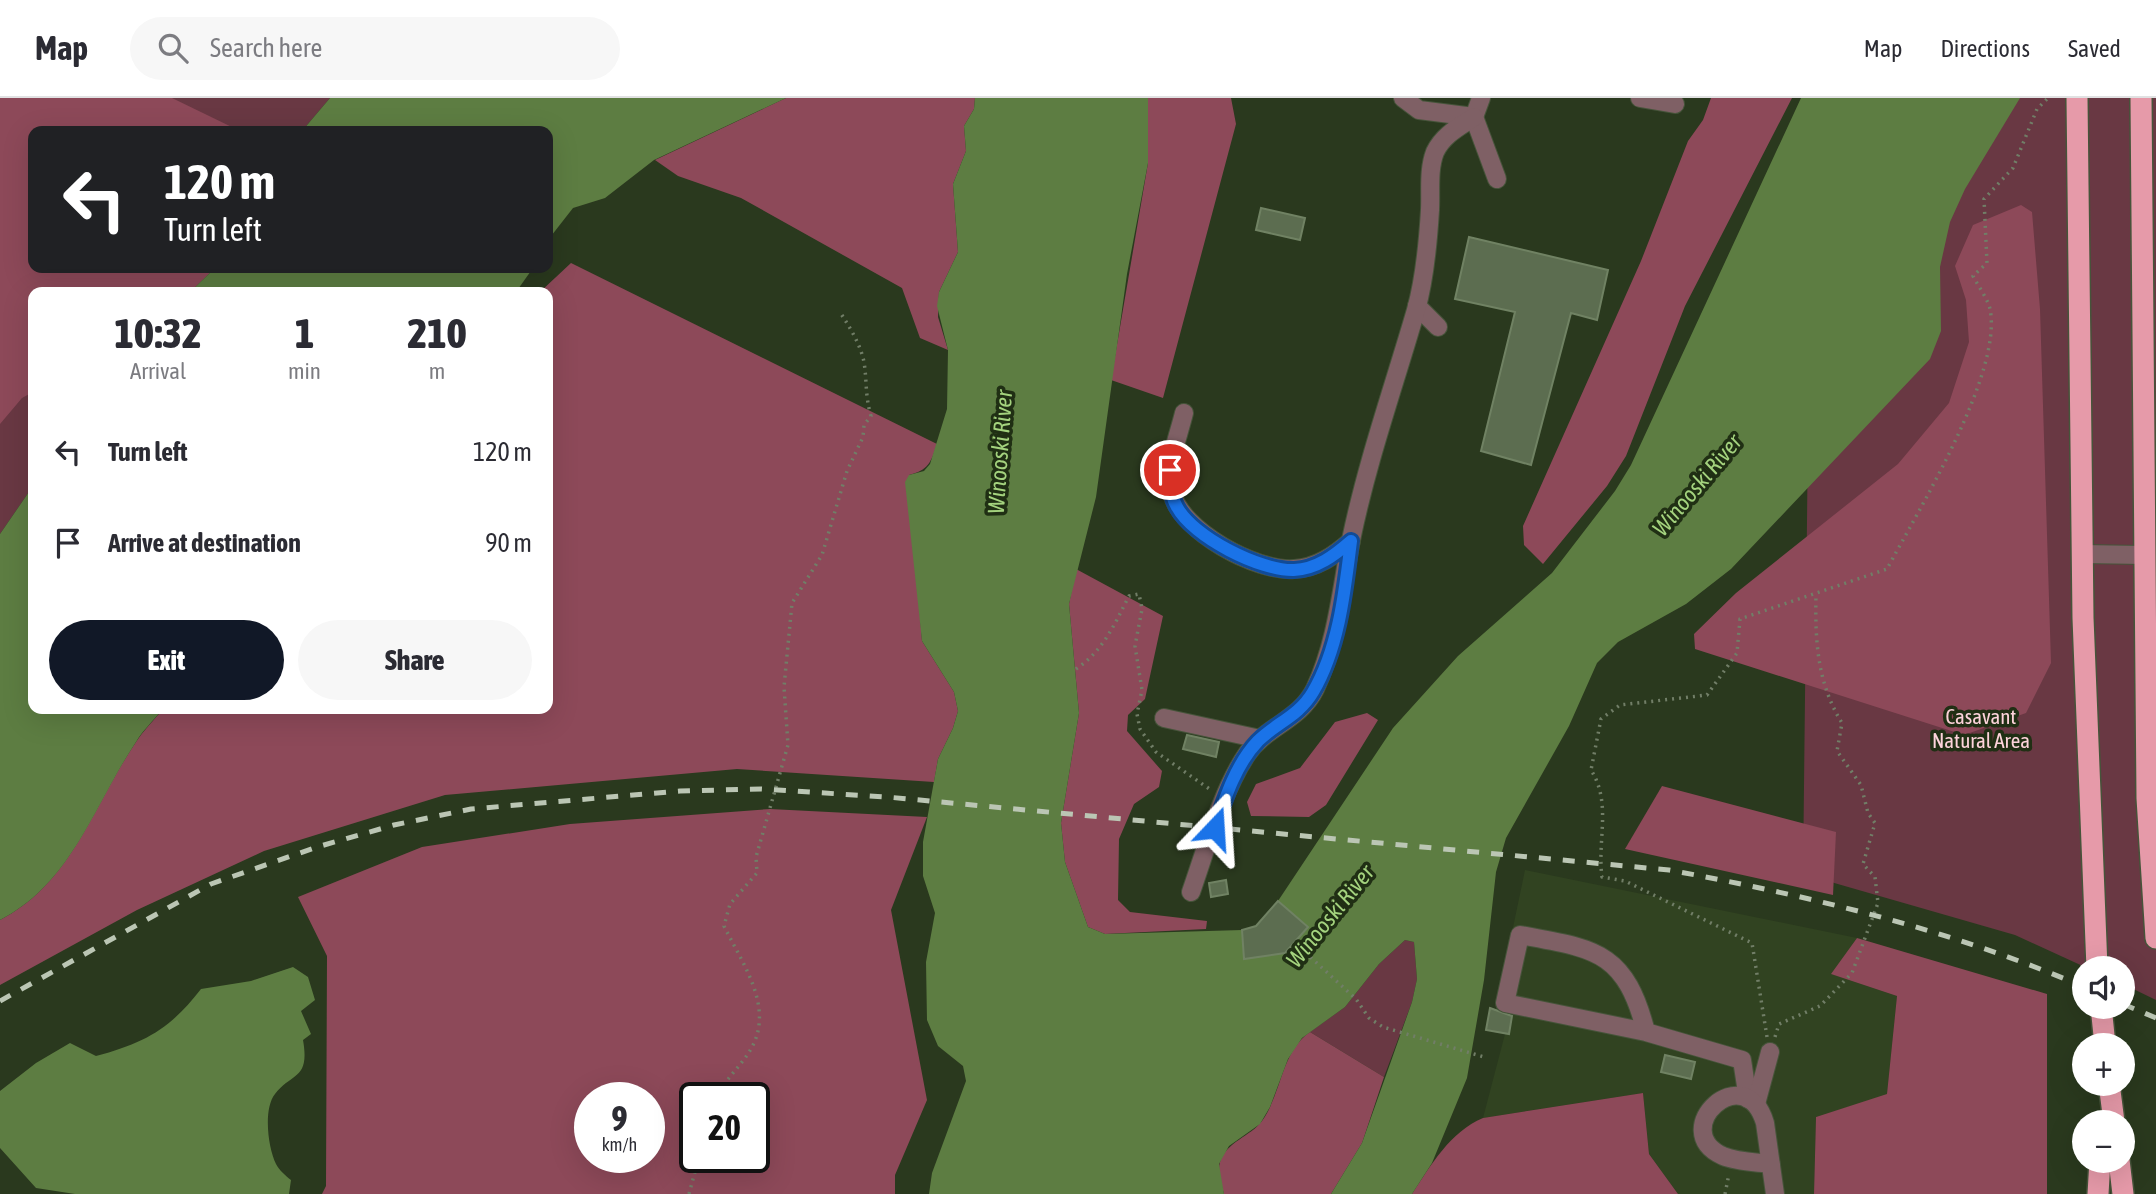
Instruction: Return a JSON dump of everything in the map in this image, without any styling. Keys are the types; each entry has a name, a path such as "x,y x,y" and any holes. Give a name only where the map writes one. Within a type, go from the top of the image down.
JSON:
{"highway":[{"path":"2077,98 2082,554 2096,956"},
{"path":"2141,98 2147,798 2156,938"},
{"path":"2098,1194 2099,1173"},
{"path":"2121,1173 2123,1194"}],"street":[{"path":"1403,98 1419,110 1474,117"},
{"path":"1191,892 1225,798 1247,754 1260,739 1292,718 1313,692 1326,661 1341,606 1351,541 1380,425 1417,306 1425,260 1430,176 1435,153 1446,136 1474,117 1481,98"},
{"path":"1640,98 1675,104"},
{"path":"1474,117 1497,179"},
{"path":"1417,306 1438,327"},
{"path":"1184,413 1170,470 1171,491 1177,508 1210,539 1261,564 1293,570 1318,564 1351,541"},
{"path":"2082,554 2144,555"},
{"path":"1164,718 1260,739"},
{"path":"1646,1032 1631,987 1612,962 1587,948 1520,935 1505,1003 1646,1032 1742,1060 1752,1102 1765,1123 1775,1194"},
{"path":"1752,1102 1770,1052"},
{"path":"1752,1102 1728,1097 1712,1106 1703,1123 1704,1133 1713,1150 1723,1155 1771,1164"}],"path":[{"path":"1770,1052 1752,943 1625,881 1602,877 1604,805 1599,782 1591,770 1601,719 1620,705 1707,695 1737,653 1740,619 1887,569 1971,409 1990,339 1990,308 1973,276 1987,262 1984,200 2013,168 2037,109 2048,98"},
{"path":"724,1082 754,1044 761,1016 754,986 724,926 730,904 757,873 756,857 788,746 784,687 792,603 822,555 847,471 863,437 864,425 871,416 864,387 864,364 855,336 840,312"},
{"path":"1770,1052 1779,1024 1820,1006 1852,973 1878,903 1875,877 1863,864 1875,823 1868,813 1861,785 1838,751 1842,723 1830,703 1816,649 1816,593"},
{"path":"1076,669 1099,651 1129,596 1139,594 1142,609 1135,646 1142,691 1137,714 1140,729 1156,752 1192,779 1225,798"},
{"path":"1295,943 1356,999 1369,1018 1383,1027 1484,1057"},
{"path":"689,1194 695,1173"}],"shaded area":[{"path":"0,98 172,98 230,126 28,126 28,273 210,273 195,287 28,287 28,395 0,424"},
{"path":"786,98 975,98 974,109 964,126 966,151 953,184 958,252 939,292 938,317 948,350 920,338 902,288 741,198 678,176 655,160"},
{"path":"1148,98 1231,98 1236,124 1163,398 1111,380 1148,163"},
{"path":"1711,98 1792,98 1685,306 1626,456 1607,486 1543,564 1524,545 1523,526 1641,261 1688,141 1703,120"},
{"path":"2021,205 2032,212 2040,309 2051,663 2026,713 1964,735 1695,649 1694,634 1736,593 1898,464 1949,403 1969,342 1966,300 1955,266 1973,225"},
{"path":"571,263 937,444 928,465 909,475 922,641 954,692 958,711 938,759 934,782 737,769 445,795 264,851 137,910 0,985 0,920 25,904 46,885 63,864 136,742 159,714 553,714 553,287 545,287"},
{"path":"1076,569 1163,616 1145,699 1128,715 1127,731 1162,771 1159,787 1134,804 1119,839 1118,900 1130,912 1207,921 1206,929 1105,934 1088,927 1065,862 1061,823 1079,713 1069,604"},
{"path":"1367,713 1378,720 1326,805 1309,817 1251,816 1247,802 1256,784 1300,768 1335,722"},
{"path":"1662,786 1836,832 1833,895 1625,849"},
{"path":"770,809 927,817 891,910 927,1100 895,1175 895,1194 322,1194 326,1186 327,956 298,897 422,847 570,824"},
{"path":"1525,870 1857,938 1832,974 1897,996 1887,1095 1816,1117 1814,1194 1678,1194 1649,1154 1643,1093 1483,1118 1505,1034 1486,1030 1490,1008 1496,1009"},
{"path":"1857,938 2047,994 2047,1194 1814,1194 1816,1117 1887,1094 1897,996 1831,974"},
{"path":"1310,1032 1384,1077 1362,1143 1331,1194 1224,1194 1219,1169 1223,1155 1262,1121 1293,1050"},
{"path":"1643,1093 1649,1154 1678,1194 1412,1194 1451,1141 1471,1124 1483,1118"}],"green space":[{"path":"0,98 330,98 306,126 28,126 28,273 210,273 195,287 28,287 28,493 0,534"},
{"name":"Casavant Natural Area","path":"1923,98 2156,98 2156,1000 2135,990 2135,956 2072,956 2072,961 2015,935 1803,874 1808,432"},
{"path":"1405,940 1414,942 1417,979 1412,1002 1384,1077 1310,1032 1345,1007 1379,964"}],"water":[{"path":"330,98 786,98 654,160 605,198 573,208 553,234 553,126 306,126"},
{"name":"Winooski River","path":"975,98 1148,98 1148,163 1127,274 1096,497 1069,604 1079,713 1061,823 1065,862 1088,927 1105,934 1242,930 1256,926 1278,901 1393,728 1458,656 1552,573 1615,491 1631,465 1801,98 2020,98 1965,189 1950,222 1940,267 1941,331 1930,359 1731,569 1686,604 1618,642 1597,663 1569,726 1506,838 1496,872 1484,980 1467,1078 1432,1163 1412,1194 1331,1194 1362,1143 1412,1002 1417,979 1414,942 1405,940 1379,964 1345,1007 1302,1038 1288,1059 1270,1107 1260,1124 1229,1146 1219,1164 1224,1194 929,1194 932,1173 966,1081 963,1066 938,1046 927,1020 926,962 935,913 923,876 923,842 938,759 958,711 954,692 922,641 905,482 909,475 924,471 930,464 947,409 948,350 937,306 939,292 958,252 953,184 966,151 964,126 974,109"},
{"path":"210,273 529,273 520,287 195,287"},
{"path":"28,493 28,714 159,714 121,766 64,864 25,904 0,920 0,534"},
{"path":"293,967 308,977 315,1000 301,1011 311,1034 303,1040 305,1053 302,1069 275,1094 269,1109 268,1129 273,1157 277,1166 291,1180 289,1194 75,1194 36,1188 0,1148 0,1091 36,1063 70,1043 96,1056 129,1046 167,1024 201,989 251,981"}],"building":[{"path":"1261,208 1305,218 1300,240 1256,230"},
{"path":"1469,237 1608,270 1597,320 1571,313 1531,465 1481,451 1515,312 1455,299"},
{"path":"1187,735 1219,742 1216,757 1183,749"},
{"path":"1226,880 1228,894 1211,897 1209,883"},
{"path":"1278,901 1308,927 1285,953 1244,959 1242,930 1256,926"},
{"path":"1490,1008 1512,1016 1509,1034 1486,1030"},
{"path":"1665,1055 1695,1062 1691,1079 1661,1072"}],"railway":[{"path":"0,1001 211,884 317,847 394,825 471,809 680,791 761,789 887,797 1669,870 1775,891 1880,917 1983,948 2072,982"},
{"path":"2135,1009 2156,1018"}],"route":[{"path":"1170,470 1171,491 1177,508 1193,526 1210,539 1261,564 1293,570 1318,564 1351,541 1341,606 1326,661 1313,692 1292,718 1260,739 1247,754 1225,798 1215,828"}]}
